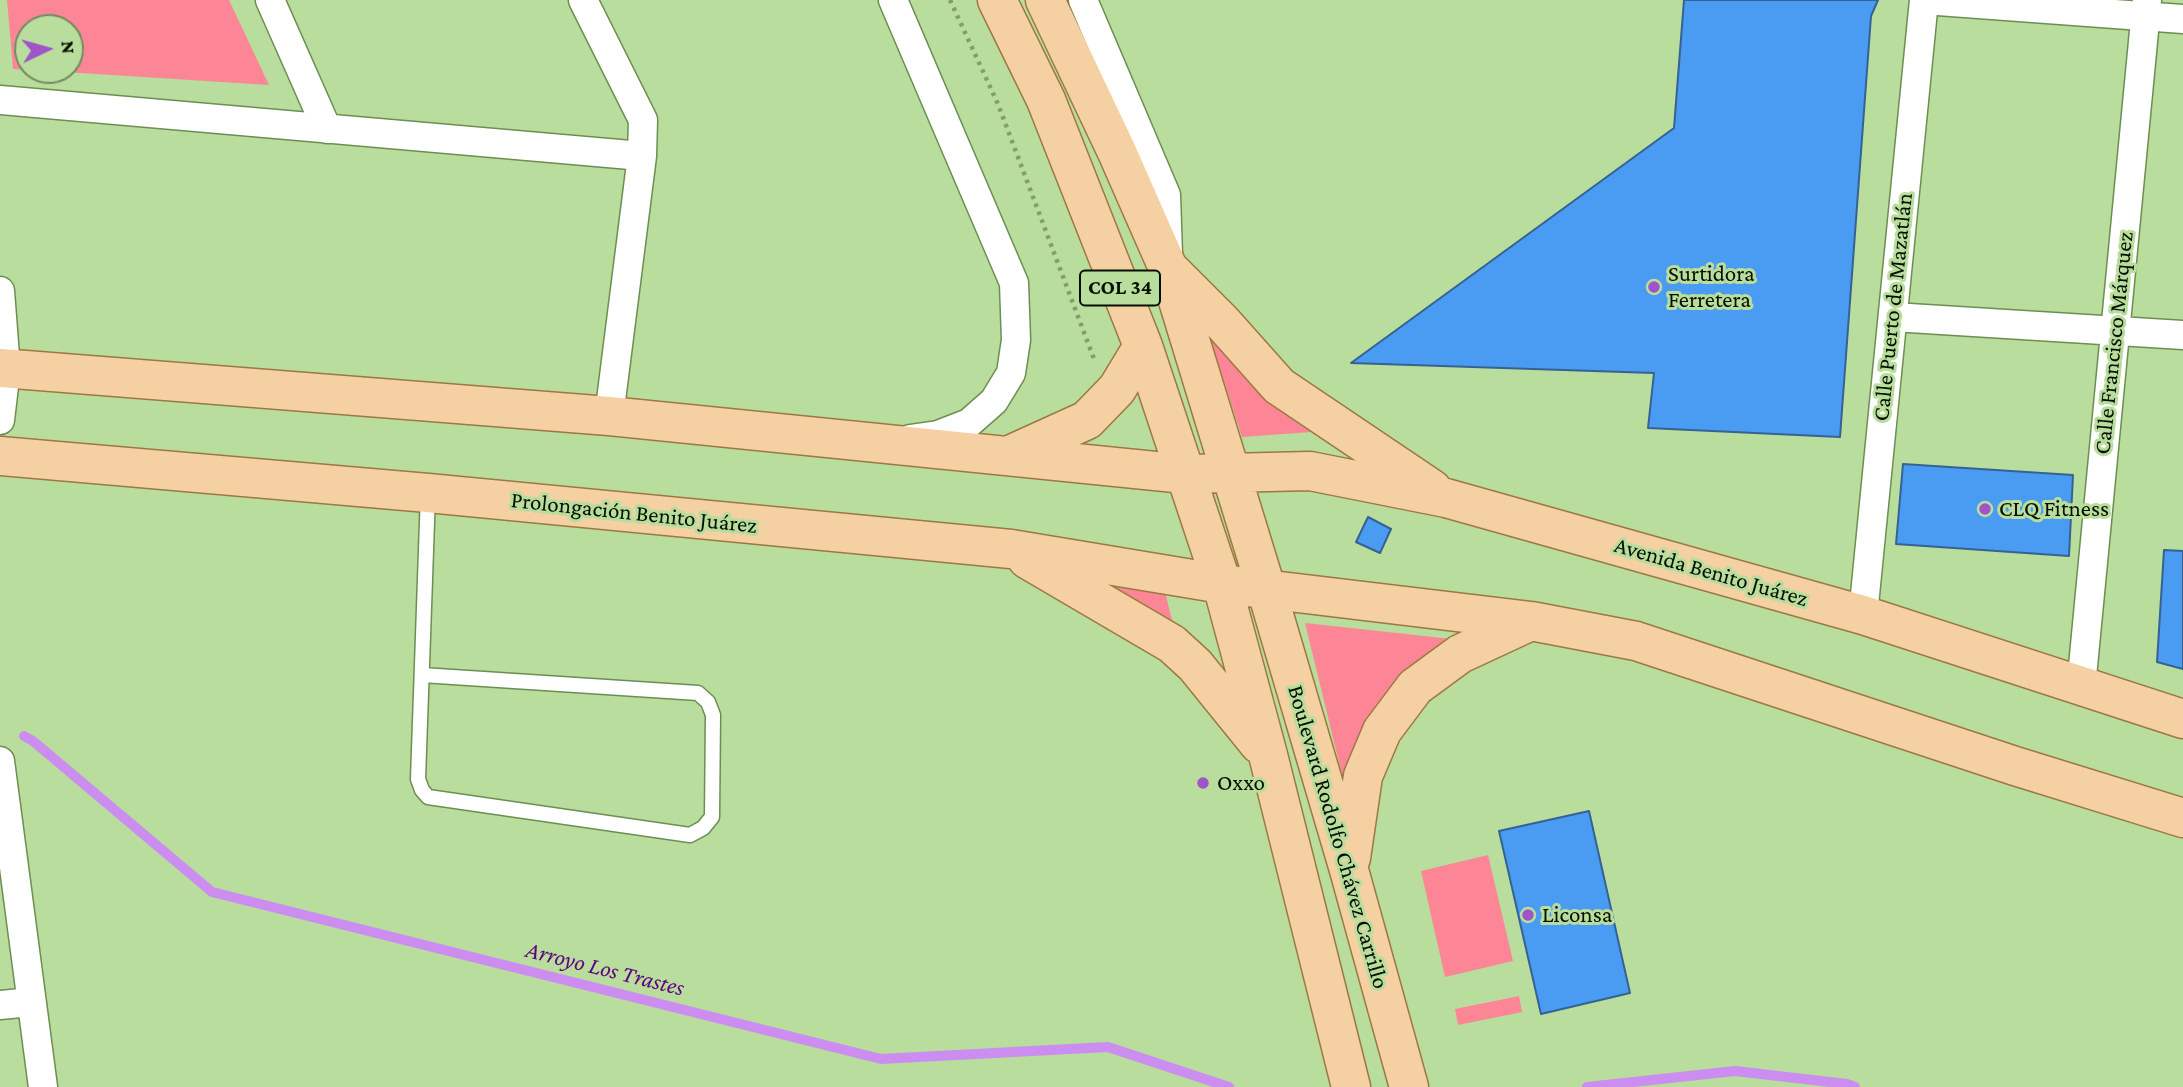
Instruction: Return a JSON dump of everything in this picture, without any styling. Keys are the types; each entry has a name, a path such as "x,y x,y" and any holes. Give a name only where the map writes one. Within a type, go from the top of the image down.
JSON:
{"main road":[{"name":"COL 34","path":"997,0 1045,100 1143,346 1223,584"},
{"name":"COL 34","path":"1045,0 1168,268 1266,588"},
{"path":"1168,268 1222,322 1279,386 1446,498"},
{"path":"1012,455 1087,420 1109,399 1143,346"},
{"path":"3,368 608,416 1185,474 1230,472"},
{"name":"Prolongación Benito Juárez","path":"0,456 428,493 1011,549 1223,584 1266,588"},
{"name":"Avenida Benito Juárez","path":"1230,472 1310,471 1446,498 1863,615 2183,719"},
{"path":"1011,549 1172,644 1195,665 1268,755"},
{"name":"Boulevard Rodolfo Chávez Carrillo","path":"1223,584 1348,1073"},
{"path":"1266,588 1531,621 1636,641 2015,766 2183,818"},
{"name":"Boulevard Rodolfo Chávez Carrillo","path":"1266,588 1349,870 1408,1084"},
{"path":"1349,870 1363,776 1382,731 1415,687 1460,654 1531,621"}],"street":[{"path":"270,0 327,129"},
{"path":"583,0 643,120 642,156 608,416"},
{"path":"883,443 938,435 969,423 994,401 1011,373 1016,340 1014,283 893,0"},
{"path":"1083,0 1166,195 1168,268"},
{"path":"1924,0 2146,8 2183,19"},
{"name":"Calle Puerto de Mazatlán","path":"1863,615 1924,0"},
{"name":"Calle Francisco Márquez","path":"2081,687 2146,8"},
{"path":"0,100 642,156"},
{"path":"0,291 3,368 0,420"},
{"path":"1893,317 2183,335"},
{"path":"0,761 4,832 43,1087"},
{"path":"0,1005 32,1002"}],"lane":[{"path":"422,675 698,693 708,702 713,715 712,817 704,828 690,835 428,797 418,779 428,493"}],"path":[{"path":"950,0 998,104 1109,399"}],"shaded area":[{"path":"7,0 229,0 269,85 84,73 84,14 14,14 13,69"},
{"path":"1209,335 1311,432 1242,437"},
{"path":"1101,580 1164,588 1174,628"},
{"path":"1305,623 1461,640 1349,803"},
{"path":"1488,855 1513,961 1445,977 1421,871"},
{"path":"1519,996 1522,1012 1458,1025 1455,1009"}],"building":[{"name":"Surtidora Ferretera","path":"1684,0 1878,0 1871,16 1840,437 1648,428 1654,373 1351,363 1674,128"},
{"name":"CLQ Fitness","path":"1903,464 2073,475 2069,556 1896,544"},
{"path":"1368,517 1391,529 1380,553 1356,542"},
{"path":"2164,550 2183,551 2183,669 2157,662"},
{"path":"1589,811 1630,993 1541,1014 1499,831"}],"waterway":[{"name":"Arroyo Los Trastes","path":"24,736 212,892 881,1059 1108,1047 1229,1087"},
{"name":"Arroyo Los Trastes","path":"1587,1087 1735,1071 1855,1087"}],"place":[{"name":"Surtidora Ferretera","path":"1654,287"},
{"name":"CLQ Fitness","path":"1985,509"},
{"name":"Oxxo","path":"1203,783"},
{"name":"Liconsa","path":"1528,915"}]}
